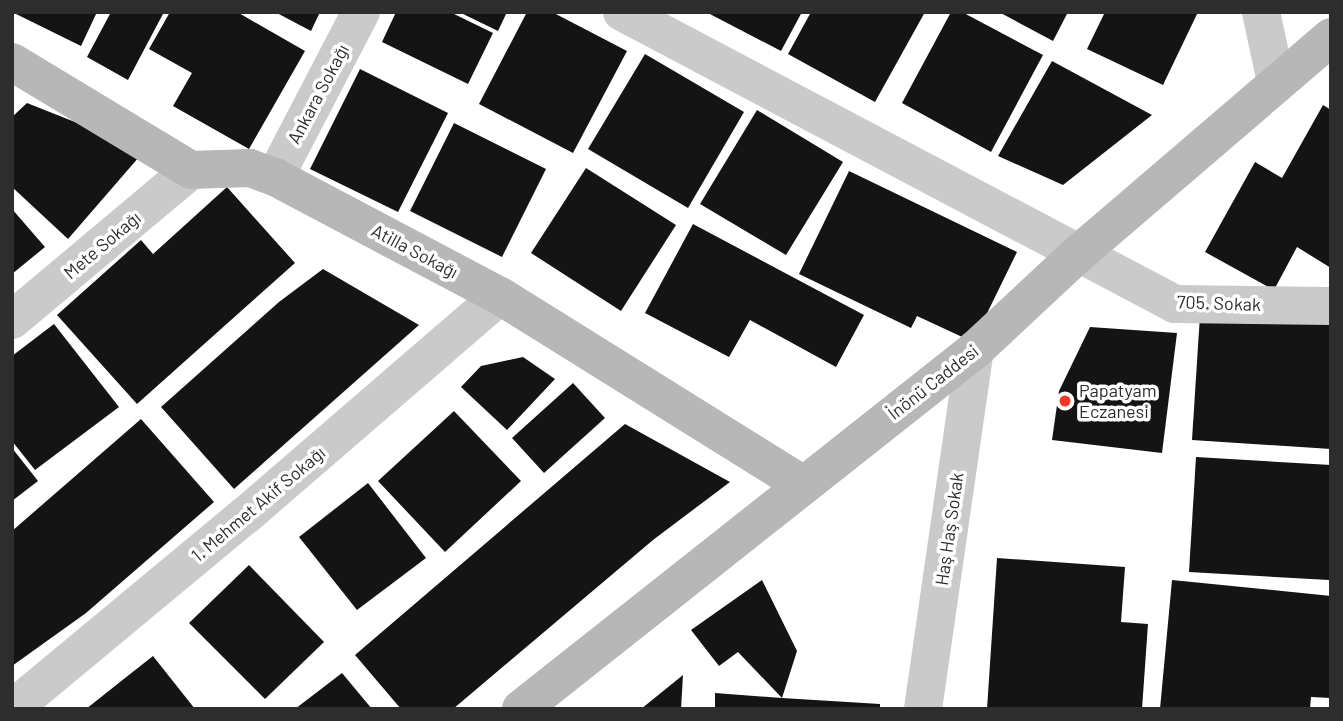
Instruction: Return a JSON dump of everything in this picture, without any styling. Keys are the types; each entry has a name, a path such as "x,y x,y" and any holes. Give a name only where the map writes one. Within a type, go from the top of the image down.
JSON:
{"street":[{"name":"Ankara Sokağı","path":"275,177 361,12"},
{"name":"705. Sokak","path":"622,12 1077,255 1175,304 1331,306"},
{"path":"1261,12 1276,82"},
{"name":"İnönü Caddesi","path":"521,709 802,484 975,350 1077,255 1331,37"},
{"path":"12,62 191,170"},
{"name":"Atilla Sokağı","path":"191,170 250,168 275,177 500,296 802,484"},
{"name":"Mete Sokağı","path":"12,320 191,170"},
{"name":"1. Mehmet Akif Sokağı","path":"12,709 246,515 500,296"},
{"name":"Haş Haş Sokak","path":"923,709 975,350"}],"building":[{"path":"12,12 97,12 81,46"},
{"path":"111,12 164,12 128,80 87,57"},
{"path":"170,12 237,12 305,51 249,149 173,106 192,73 149,49"},
{"path":"275,12 320,12 311,31"},
{"path":"396,12 450,12 493,33 468,84 382,42"},
{"path":"459,12 507,12 498,31"},
{"path":"527,12 552,12 627,51 573,153 479,104"},
{"path":"706,12 802,12 781,51"},
{"path":"811,12 925,12 875,102 788,54"},
{"path":"951,12 962,12 1043,55 991,152 902,103"},
{"path":"999,12 1068,12 1053,41"},
{"path":"1105,12 1198,12 1163,85 1087,49"},
{"path":"645,54 744,112 688,208 588,149"},
{"path":"1052,61 1152,115 1063,185 998,156"},
{"path":"360,69 448,113 398,212 310,169"},
{"path":"27,103 85,126 139,157 68,239 12,187 12,117"},
{"path":"1323,105 1331,110 1331,268 1297,247 1274,290 1205,252 1255,162 1282,178"},
{"path":"757,110 843,162 786,255 700,204"},
{"path":"454,123 546,169 502,257 410,211"},
{"path":"586,168 676,225 621,311 531,253"},
{"path":"849,171 1017,252 973,342 917,316 911,328 799,274"},
{"path":"227,187 295,263 137,404 57,315 141,240 153,254"},
{"path":"12,209 45,247 12,274"},
{"path":"693,224 864,315 836,367 750,320 729,357 645,313"},
{"path":"323,269 419,325 234,489 161,407 279,302"},
{"path":"1200,315 1331,323 1331,449 1192,440"},
{"path":"54,324 119,407 35,470 12,441 12,356"},
{"path":"1090,327 1177,333 1162,453 1052,440 1059,391"},
{"path":"523,357 555,379 507,430 461,387 481,366"},
{"path":"573,383 605,418 544,473 512,438"},
{"path":"454,411 521,481 445,552 378,481"},
{"path":"141,419 214,502 86,613 12,666 12,531"},
{"path":"625,424 730,482 653,540 453,709 401,709 355,655"},
{"path":"12,448 38,481 12,501"},
{"path":"1196,457 1331,465 1329,580 1189,572"},
{"path":"368,483 426,558 357,610 299,537"},
{"path":"997,558 1125,567 1121,622 1148,624 1142,709 987,709"},
{"path":"249,565 324,642 265,699 189,623"},
{"path":"762,580 797,651 782,698 738,652 719,666 691,630"},
{"path":"1172,580 1331,596 1331,698 1311,697 1310,709 1160,709"},
{"path":"153,656 195,709 86,709 120,682"},
{"path":"342,673 372,709 295,709"},
{"path":"683,675 681,709 641,709"},
{"path":"715,693 880,704 880,709 715,709"}],"place":[{"name":"Papatyam Eczanesi","path":"1065,401"}]}
